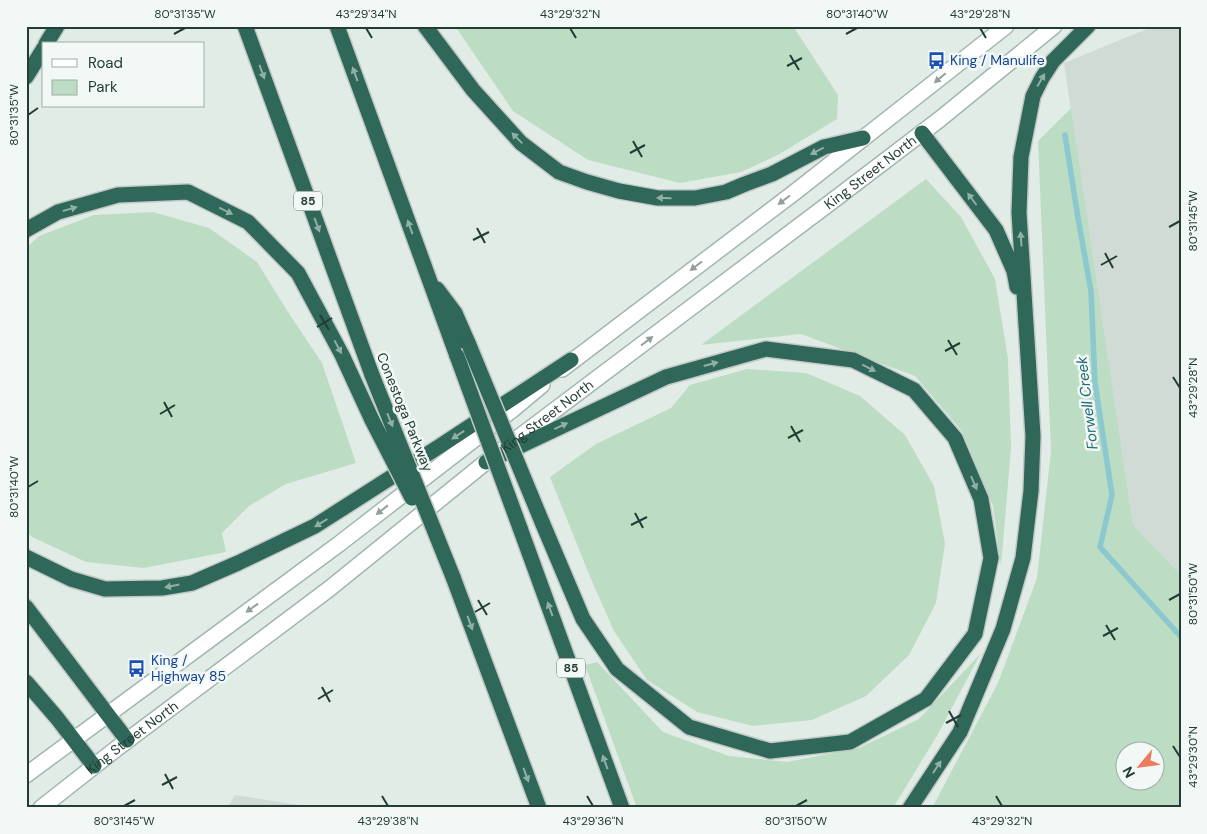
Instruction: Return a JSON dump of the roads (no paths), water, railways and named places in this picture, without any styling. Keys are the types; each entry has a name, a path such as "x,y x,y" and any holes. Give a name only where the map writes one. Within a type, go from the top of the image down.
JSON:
{"highway":[{"path":"47,42 57,26"},
{"name":"Conestoga Parkway","path":"245,26 372,375 453,577 538,808"},
{"name":"85","path":"337,26 622,808"},
{"path":"425,26 472,90 521,143 559,172 618,191 658,198 695,198 726,192 772,174 824,147 863,138"},
{"path":"910,808 960,732 1004,629 1023,558 1031,492 1033,436 1019,213 1021,157 1033,96 1042,78 1053,61 1088,26"},
{"path":"26,77 42,51"},
{"path":"922,132 996,230 1014,271 1028,340"},
{"path":"26,230 58,212 118,195 188,192 248,222 298,273 342,355 372,420 453,577"},
{"path":"426,273 455,313 469,345 542,522 583,619 617,669 689,728 770,751 850,742 926,699 975,634 991,558 981,499 955,438 914,390 853,360 766,349 711,364 666,377 486,462"},
{"path":"26,557 72,579 105,589 162,588 192,583 238,564 315,526 571,360"},
{"path":"26,607 127,740"},
{"path":"26,682 94,766"}],"main road":[{"name":"King Street North","path":"26,775 347,538 512,410 571,360 795,192 1006,26"},
{"name":"King Street North","path":"41,808 127,740 329,589 486,462 922,132 1054,26"}],"waterway":[{"name":"Forwell Creek","path":"1065,135 1091,291 1095,383 1112,495 1100,547 1181,637"}],"place":[{"name":"King / Manulife","path":"936,60"},
{"name":"King / Highway 85","path":"137,668"}]}
